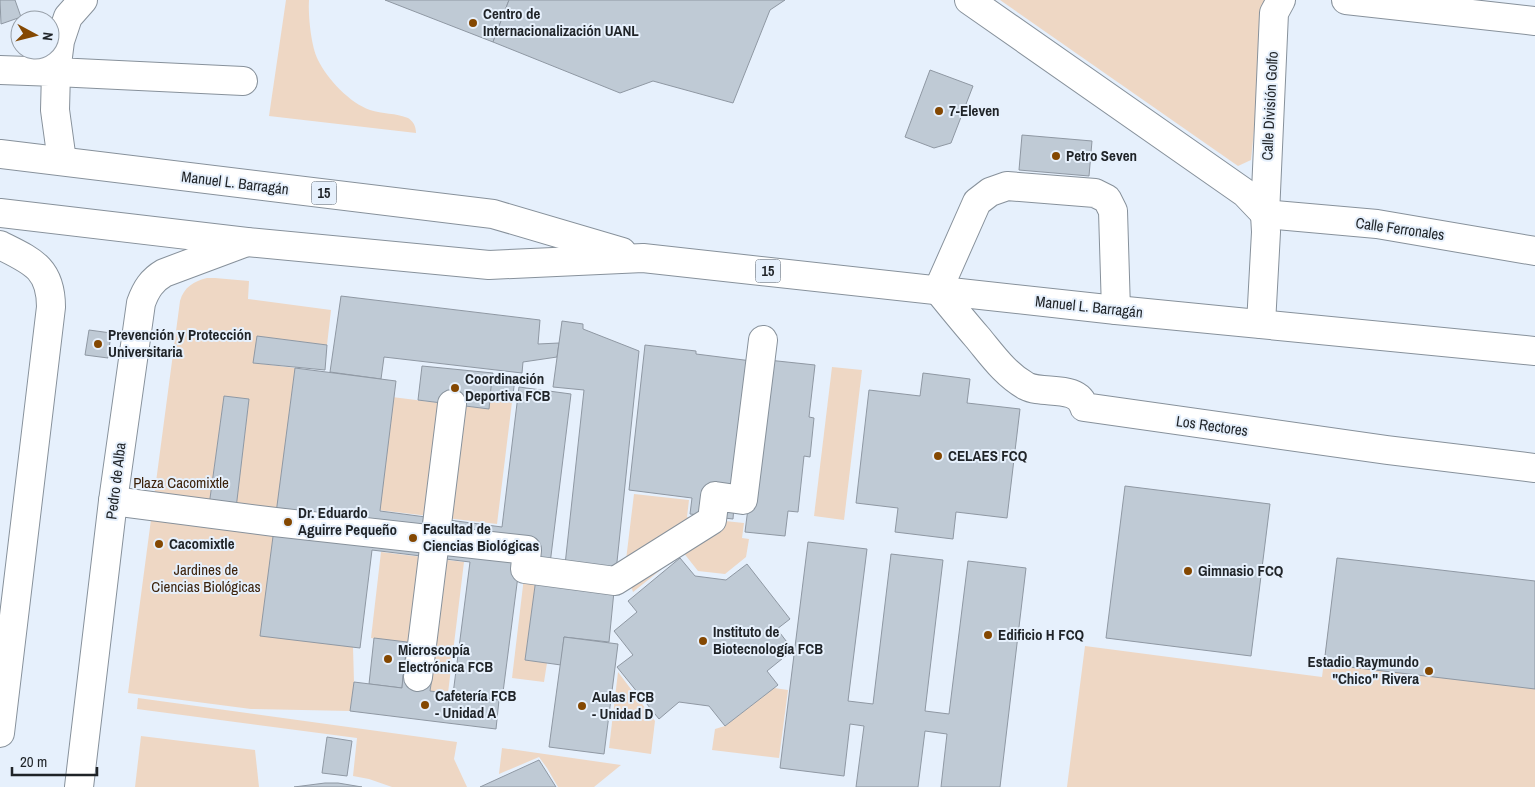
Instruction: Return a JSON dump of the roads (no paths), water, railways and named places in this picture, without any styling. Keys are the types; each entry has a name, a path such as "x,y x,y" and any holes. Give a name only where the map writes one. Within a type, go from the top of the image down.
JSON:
{"main road":[{"path":"62,162 55,110 56,72 60,41 68,17 83,0"},
{"path":"969,0 1245,194 1264,214"},
{"name":"Calle División Golfo","path":"1260,324 1266,232 1264,214 1274,14 1280,0"},
{"path":"1346,0 1535,21"},
{"path":"0,70 243,81"},
{"name":"Manuel L. Barragán","path":"0,154 492,214 643,258"},
{"path":"938,290 977,202 990,192 1007,186 1095,193 1106,199 1113,211 1116,310"},
{"name":"Manuel L. Barragán","path":"0,213 247,242 489,265 643,258 1116,310 1535,351"},
{"name":"Calle Ferronales","path":"1264,214 1377,224 1535,247"},
{"name":"Pedro de Alba","path":"79,787 113,501 138,313 144,294 155,278 164,272 247,242"},
{"path":"0,245 20,255 40,269 47,279 51,292 51,308 0,733"},
{"name":"Los Rectores","path":"938,290 1003,369 1027,386 1073,394 1081,398 1084,407 1377,449 1535,468"},
{"path":"113,501 275,522 527,550 525,569 616,581 712,520 715,496 743,500 763,340"},
{"path":"418,677 452,404"}],"place":[{"name":"Centro de Internacionalización UANL","path":"473,23"},
{"name":"7-Eleven","path":"939,111"},
{"name":"Petro Seven","path":"1056,156"},
{"name":"Prevención y Protección Universitaria","path":"98,344"},
{"name":"Coordinación Deportiva FCB","path":"455,388"},
{"name":"CELAES FCQ","path":"938,456"},
{"name":"Dr. Eduardo Aguirre Pequeño","path":"288,522"},
{"name":"Facultad de Ciencias Biológicas","path":"413,538"},
{"name":"Cacomixtle","path":"159,544"},
{"name":"Gimnasio FCQ","path":"1188,571"},
{"name":"Edificio H FCQ","path":"988,635"},
{"name":"Instituto de Biotecnología FCB","path":"703,641"},
{"name":"Microscopía Electrónica FCB","path":"388,659"},
{"name":"Estadio Raymundo \"Chico\" Rivera","path":"1429,671"},
{"name":"Cafetería FCB - Unidad A","path":"425,705"},
{"name":"Aulas FCB - Unidad D","path":"582,706"}],"park label":[{"name":"Plaza Cacomixtle","path":"181,483"},
{"name":"Jardines de Ciencias Biológicas","path":"206,578"}]}
